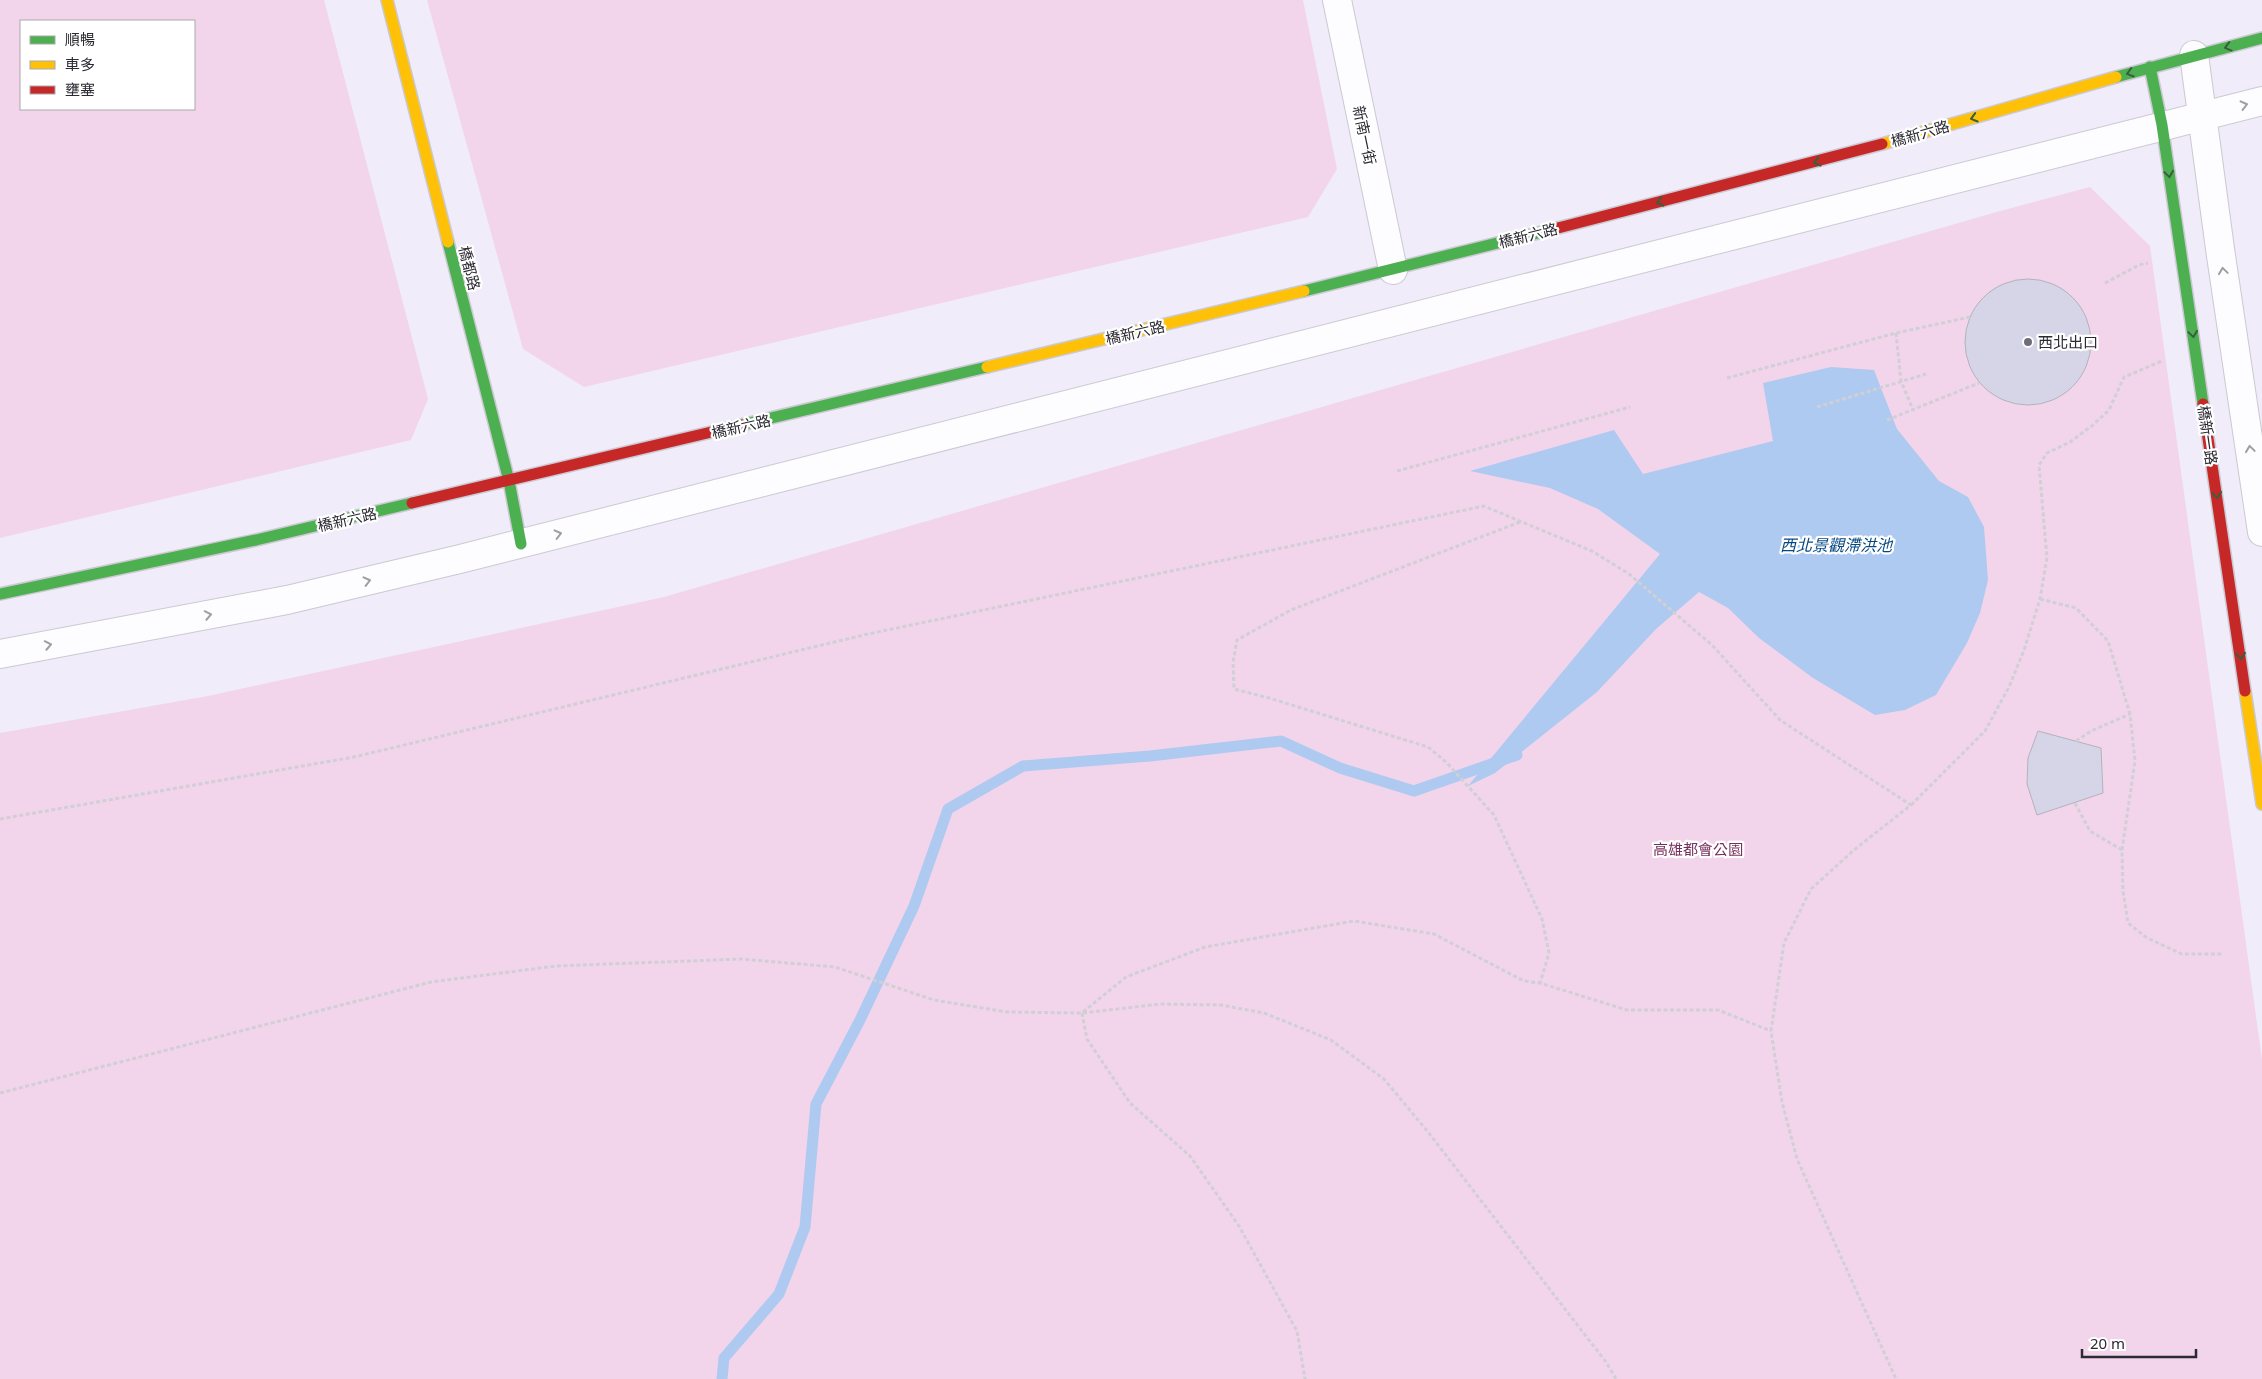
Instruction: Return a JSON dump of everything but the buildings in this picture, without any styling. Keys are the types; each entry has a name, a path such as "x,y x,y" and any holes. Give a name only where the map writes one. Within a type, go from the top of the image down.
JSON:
{"street":[{"name":"橋都路","path":"387,0 509,481 521,544"},
{"name":"新南一街","path":"1337,0 1393,270"},
{"name":"橋新六路","path":"0,594 256,540 1393,270 1851,153 2150,67 2262,38"},
{"path":"2194,55 2201,116 2262,532"},
{"name":"橋新一路","path":"2150,67 2162,125 2262,804"},
{"path":"0,654 287,600 521,544 2262,101"}],"path":[{"path":"1727,378 1896,333 1970,317"},
{"path":"1896,333 1901,382 1914,410"},
{"path":"1896,1379 1797,1159 1782,1102 1771,1031 1784,943 1810,890 1854,850 1911,805 1986,732 2016,669 2040,599 2047,558 2039,465 2047,453 2070,442 2093,425 2108,410 2124,377 2195,347"},
{"path":"1817,407 1926,374"},
{"path":"1886,420 1979,382"},
{"path":"1397,471 1630,407"},
{"path":"0,819 354,756 868,634 1484,506 1592,551 1629,574 1712,645 1780,720 1911,805"},
{"path":"1521,522 1291,610 1237,640 1233,662 1234,690 1268,698 1428,747 1447,763 1494,815 1542,919 1549,953 1540,983"},
{"path":"2040,599 2076,608 2108,641 2130,714 2135,761 2122,850 2123,890 2128,923 2147,938 2182,954 2222,954"},
{"path":"2076,741 2090,731 2130,714"},
{"path":"2074,803 2090,831 2122,850"},
{"path":"1082,1012 1126,977 1205,947 1354,921 1434,934 1524,981 1540,983 1627,1010 1718,1010 1771,1031"},
{"path":"0,1093 431,982 556,966 741,958 835,967 934,1000 1006,1012 1082,1012 1160,1004 1221,1005 1264,1012 1331,1040 1384,1079 1428,1132 1588,1339 1616,1379"},
{"path":"1082,1012 1087,1039 1130,1103 1190,1156 1239,1226 1297,1331 1305,1379"}],"green space":[{"path":"0,0 324,0 428,399 411,440 0,538"},
{"path":"427,0 1303,0 1337,169 1308,217 584,387 523,349"},
{"name":"高雄都會公園","path":"2090,187 2150,246 2262,1060 2262,1379 0,1379 0,733 208,696 664,597 1993,213"}],"water":[{"name":"西北景觀滯洪池","path":"1831,367 1874,370 1897,429 1939,481 1968,497 1984,527 1988,580 1980,613 1967,643 1936,695 1905,710 1875,715 1813,678 1759,638 1728,608 1699,592 1656,629 1597,692 1495,773 1468,786 1660,554 1598,509 1550,488 1470,471 1614,430 1643,474 1773,441 1763,383"}],"waterway":[{"path":"722,1379 724,1358 779,1294 805,1227 816,1104 860,1020 914,906 948,809 1023,766 1150,756 1281,741 1340,768 1414,791 1517,755"}],"traffic: fast":[{"path":"2116,77 2262,38"},
{"path":"2150,67 2162,125 2203,404"},
{"path":"1304,291 1558,228"},
{"path":"448,242 509,481 521,544"},
{"path":"741,425 987,367"},
{"path":"0,594 256,540 412,503"}],"traffic: slow":[{"path":"387,0 448,242"},
{"path":"1882,144 2116,77"},
{"path":"987,367 1304,291"},
{"path":"2245,691 2262,804"}],"traffic: jam":[{"path":"1558,228 1882,144"},
{"path":"2203,404 2245,691"},
{"path":"412,503 741,425"}],"place":[{"name":"西北出口","path":"2028,342"}]}
